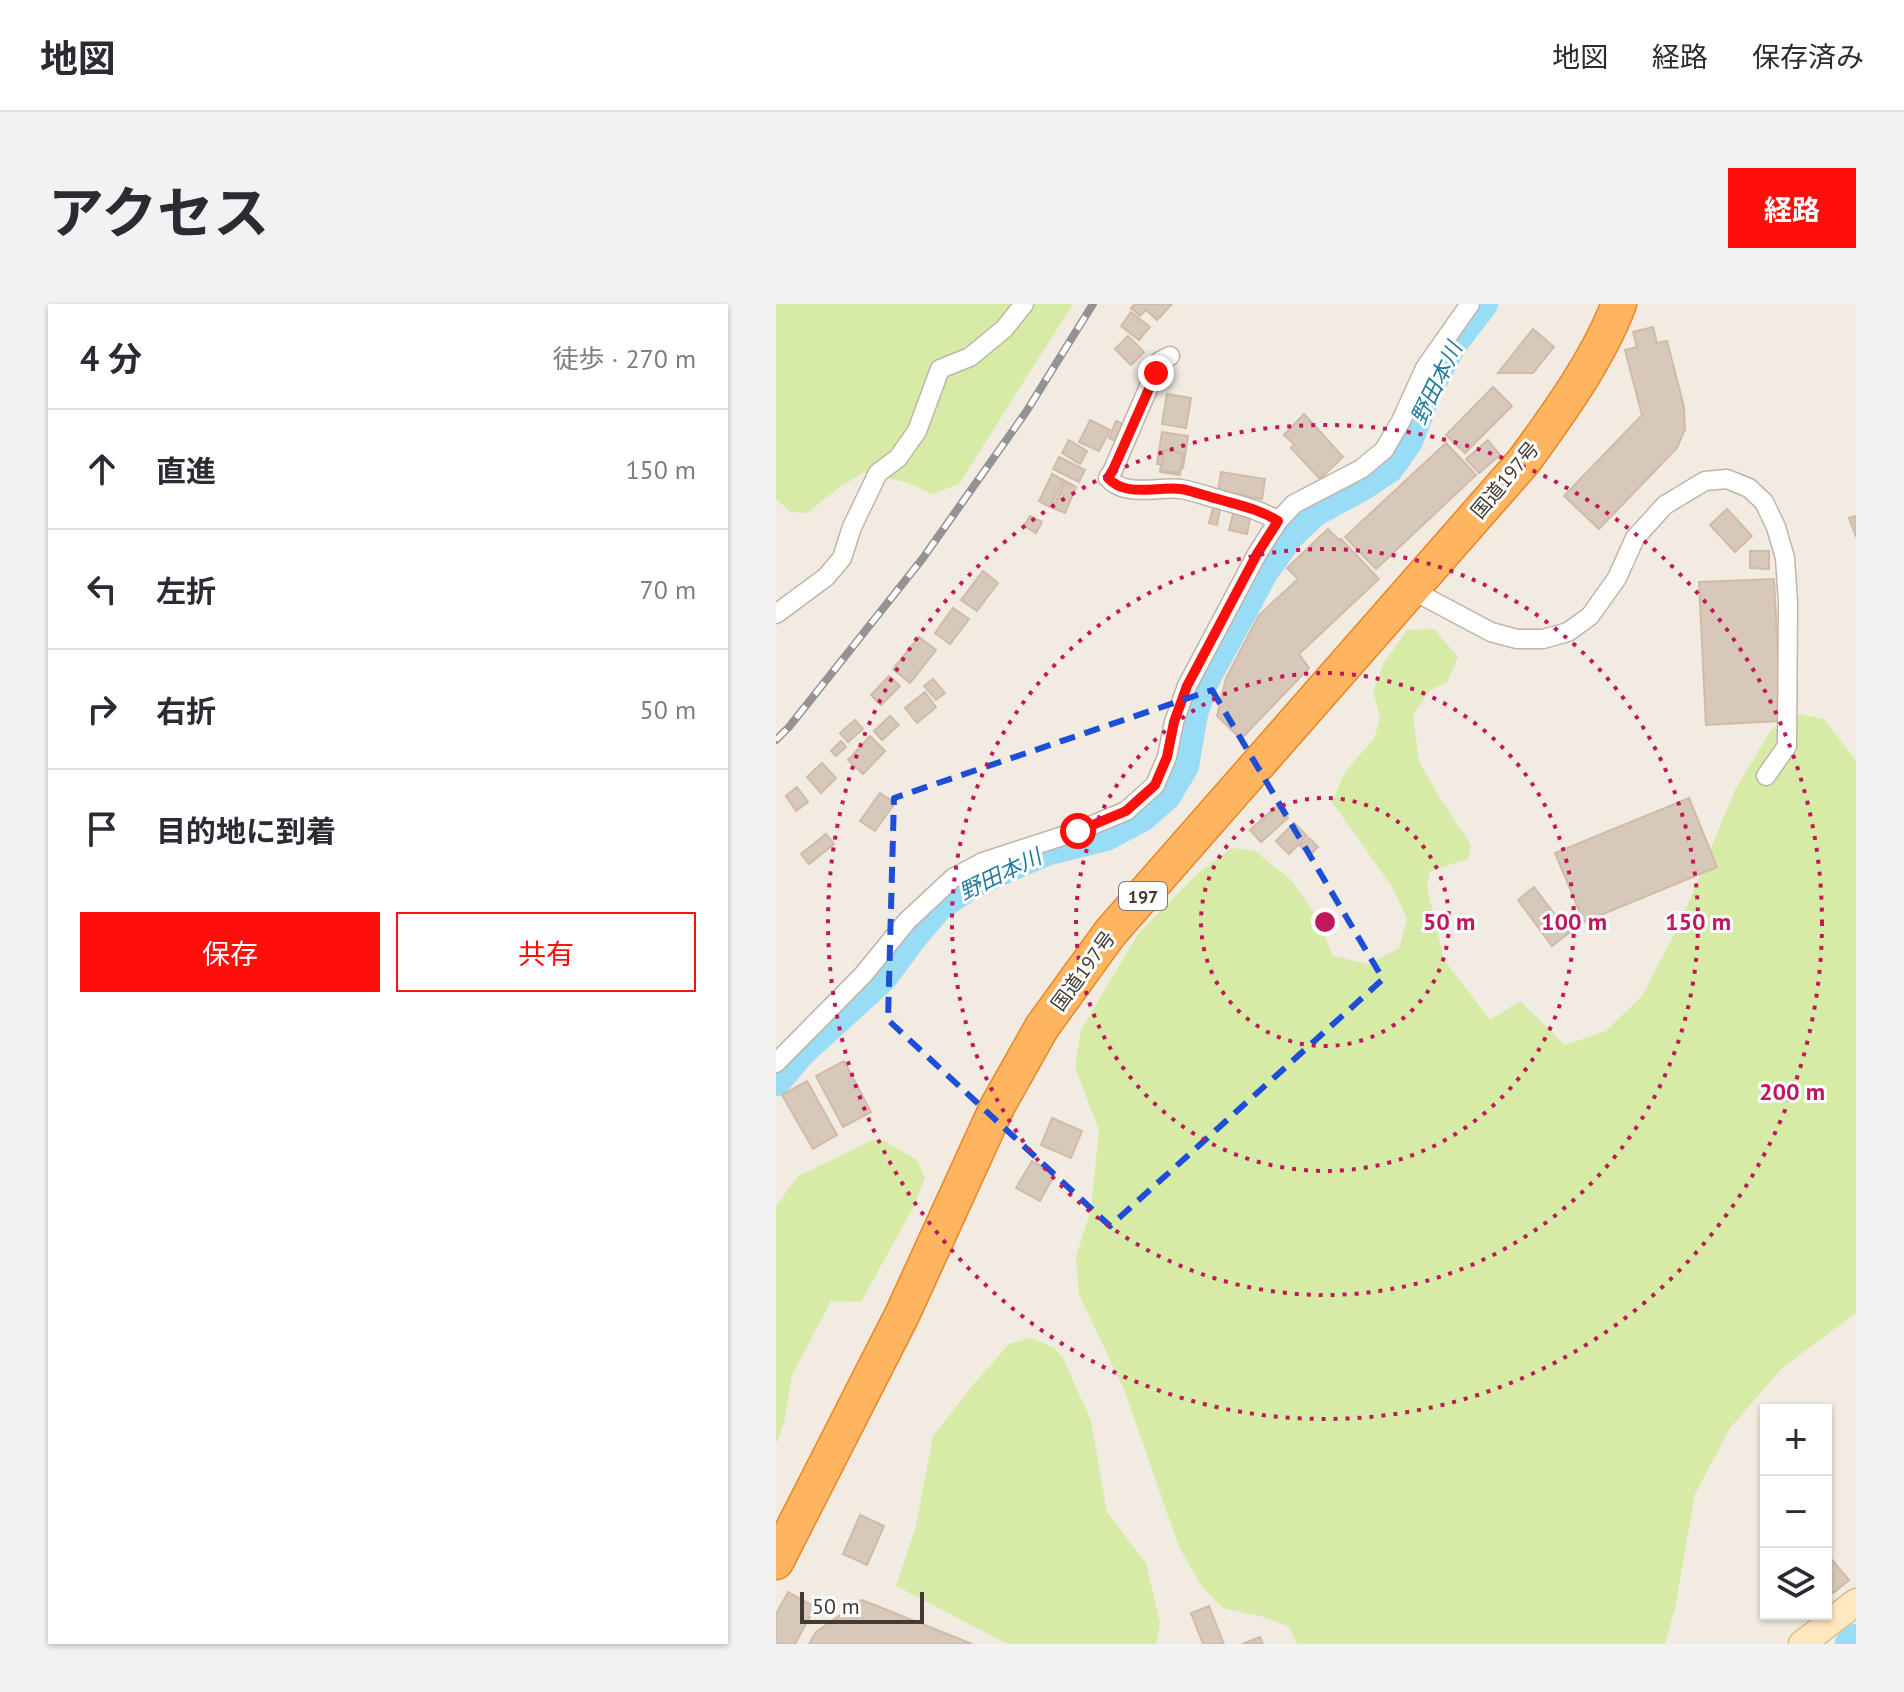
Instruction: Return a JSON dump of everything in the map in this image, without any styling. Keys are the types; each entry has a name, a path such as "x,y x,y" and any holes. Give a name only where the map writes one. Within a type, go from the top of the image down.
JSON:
{"highway":[{"name":"国道197号","path":"776,1562 902,1315 998,1105 1042,1027 1110,933 1524,461 1557,415 1619,304"}],"main road":[{"path":"1803,1644 1856,1602"}],"street":[{"path":"776,614 826,577 842,558 852,527 878,473 898,458 917,431 940,369 970,357 1004,329 1024,304"},
{"path":"776,1063 863,975 907,921 953,878 983,862 1078,831 1126,811 1155,785 1167,757 1174,722 1187,686 1257,554 1278,521 1294,504 1361,469 1384,450 1425,368 1470,304"},
{"path":"1170,356 1160,361 1108,478 1126,489 1180,489 1196,493 1265,513 1278,521"},
{"path":"1412,590 1491,632 1517,639 1543,639 1568,632 1590,616 1617,578 1635,538 1665,505 1705,481 1727,479 1749,488 1764,502 1776,527 1785,558 1788,602 1787,746 1766,776"}],"highlighted area":[{"path":"1212,690 1383,979 1110,1226 888,1020 894,798"}],"green space":[{"path":"776,304 1073,304 959,484 932,494 906,482 863,473 807,513 791,512 776,499"},
{"path":"1434,629 1458,657 1447,682 1430,690 1413,715 1419,761 1471,845 1468,859 1430,871 1427,887 1444,960 1490,1020 1520,1001 1565,1045 1606,1031 1642,996 1681,921 1735,790 1771,730 1793,713 1824,719 1856,761 1856,1313 1782,1368 1730,1428 1695,1494 1675,1608 1665,1644 1298,1644 1288,1626 1223,1608 1202,1587 1179,1547 1125,1392 1079,1294 1076,1257 1091,1210 1099,1130 1075,1067 1081,1030 1138,934 1197,874 1232,848 1255,851 1292,881 1315,914 1333,956 1368,964 1399,948 1407,919 1393,888 1332,802 1345,772 1374,739 1380,718 1373,691 1384,663 1407,630"},
{"path":"873,1140 884,1141 917,1160 925,1178 914,1206 861,1302 831,1301 792,1375 784,1423 776,1444 776,1206 798,1176"},
{"path":"1030,1338 1053,1347 1063,1358 1091,1421 1107,1512 1146,1563 1160,1623 1156,1644 1008,1644 896,1586 916,1526 933,1436 1009,1344"}],"building":[{"path":"1135,304 1172,304 1157,320 1146,310 1140,316 1131,308"},
{"path":"1131,312 1150,327 1139,340 1121,326"},
{"path":"1653,327 1657,343 1667,341 1684,407 1685,429 1677,448 1599,529 1564,496 1642,415 1625,350 1637,347 1633,332"},
{"path":"1533,329 1554,347 1533,373 1498,373"},
{"path":"1128,336 1144,352 1131,365 1115,349"},
{"path":"1493,387 1512,406 1465,453 1446,435"},
{"path":"1167,394 1191,398 1186,428 1162,424"},
{"path":"1304,414 1343,457 1320,479 1291,448 1294,444 1284,435"},
{"path":"1090,420 1110,430 1099,451 1079,442"},
{"path":"1116,421 1130,427 1122,444 1109,438"},
{"path":"1162,432 1188,436 1180,475 1160,472 1161,464 1157,464"},
{"path":"1069,440 1087,451 1080,464 1062,453"},
{"path":"1488,440 1500,455 1479,473 1466,459"},
{"path":"1446,443 1476,475 1376,569 1345,537"},
{"path":"1164,450 1183,453 1180,473 1161,470"},
{"path":"1059,457 1085,470 1079,482 1053,469"},
{"path":"1221,472 1265,479 1262,499 1218,491"},
{"path":"1052,474 1063,480 1050,507 1039,501"},
{"path":"1065,481 1076,487 1065,513 1053,508"},
{"path":"1213,508 1220,509 1217,525 1209,523"},
{"path":"1727,509 1752,536 1735,552 1710,525"},
{"path":"1234,510 1251,514 1247,534 1229,530"},
{"path":"1030,516 1042,522 1036,533 1024,526"},
{"path":"1856,516 1856,537 1849,518"},
{"path":"1328,529 1379,579 1299,654 1309,668 1241,739 1217,716 1226,678 1259,615 1298,579 1287,568"},
{"path":"1750,551 1769,551 1769,569 1750,568"},
{"path":"983,571 998,583 977,611 961,600"},
{"path":"1774,579 1781,721 1706,725 1699,582"},
{"path":"953,608 969,619 950,644 935,633"},
{"path":"919,637 936,650 910,683 893,669"},
{"path":"889,676 900,686 881,705 871,695"},
{"path":"933,679 945,693 936,700 924,686"},
{"path":"925,692 936,707 917,723 905,708"},
{"path":"890,716 899,725 882,740 874,731"},
{"path":"855,720 863,729 848,742 840,733"},
{"path":"870,736 885,751 863,774 848,760"},
{"path":"841,741 846,747 836,756 831,751"},
{"path":"822,763 836,778 821,793 807,777"},
{"path":"797,787 808,802 796,811 786,796"},
{"path":"880,793 895,803 875,831 860,821"},
{"path":"1689,798 1717,867 1584,922 1555,853"},
{"path":"1277,806 1288,818 1261,842 1250,830"},
{"path":"1294,823 1307,836 1289,854 1276,841"},
{"path":"826,834 834,844 809,864 801,854"},
{"path":"1309,838 1318,847 1310,855 1300,846"},
{"path":"1534,887 1569,933 1552,946 1518,900"},
{"path":"844,1061 871,1112 843,1127 816,1076"},
{"path":"807,1081 837,1135 813,1149 782,1095"},
{"path":"1052,1118 1082,1131 1071,1158 1041,1145"},
{"path":"1032,1161 1055,1174 1040,1201 1016,1188"},
{"path":"860,1515 884,1526 867,1565 843,1554"},
{"path":"1832,1560 1849,1580 1832,1592"},
{"path":"788,1592 815,1607 795,1644 776,1644 776,1614"},
{"path":"862,1600 972,1644 809,1644 816,1632"},
{"path":"1209,1606 1224,1644 1203,1644 1191,1613"},
{"path":"1260,1637 1263,1644 1242,1644"}],"waterway":[{"name":"野田本川","path":"776,1081 802,1051 882,978 939,906 974,882 1046,851 1106,836 1142,817 1166,796 1184,766 1193,714 1204,681 1264,571 1289,536 1314,512 1389,468 1408,441 1428,389 1452,344 1483,304"},
{"path":"1850,1644 1856,1639"}],"railway":[{"path":"776,740 923,558 1026,412 1093,304"}],"route":[{"path":"1078,831 1126,811 1155,785 1167,757 1174,722 1187,686 1257,554 1278,521 1265,513 1180,489 1126,489 1110,481 1108,478 1156,373"}]}
